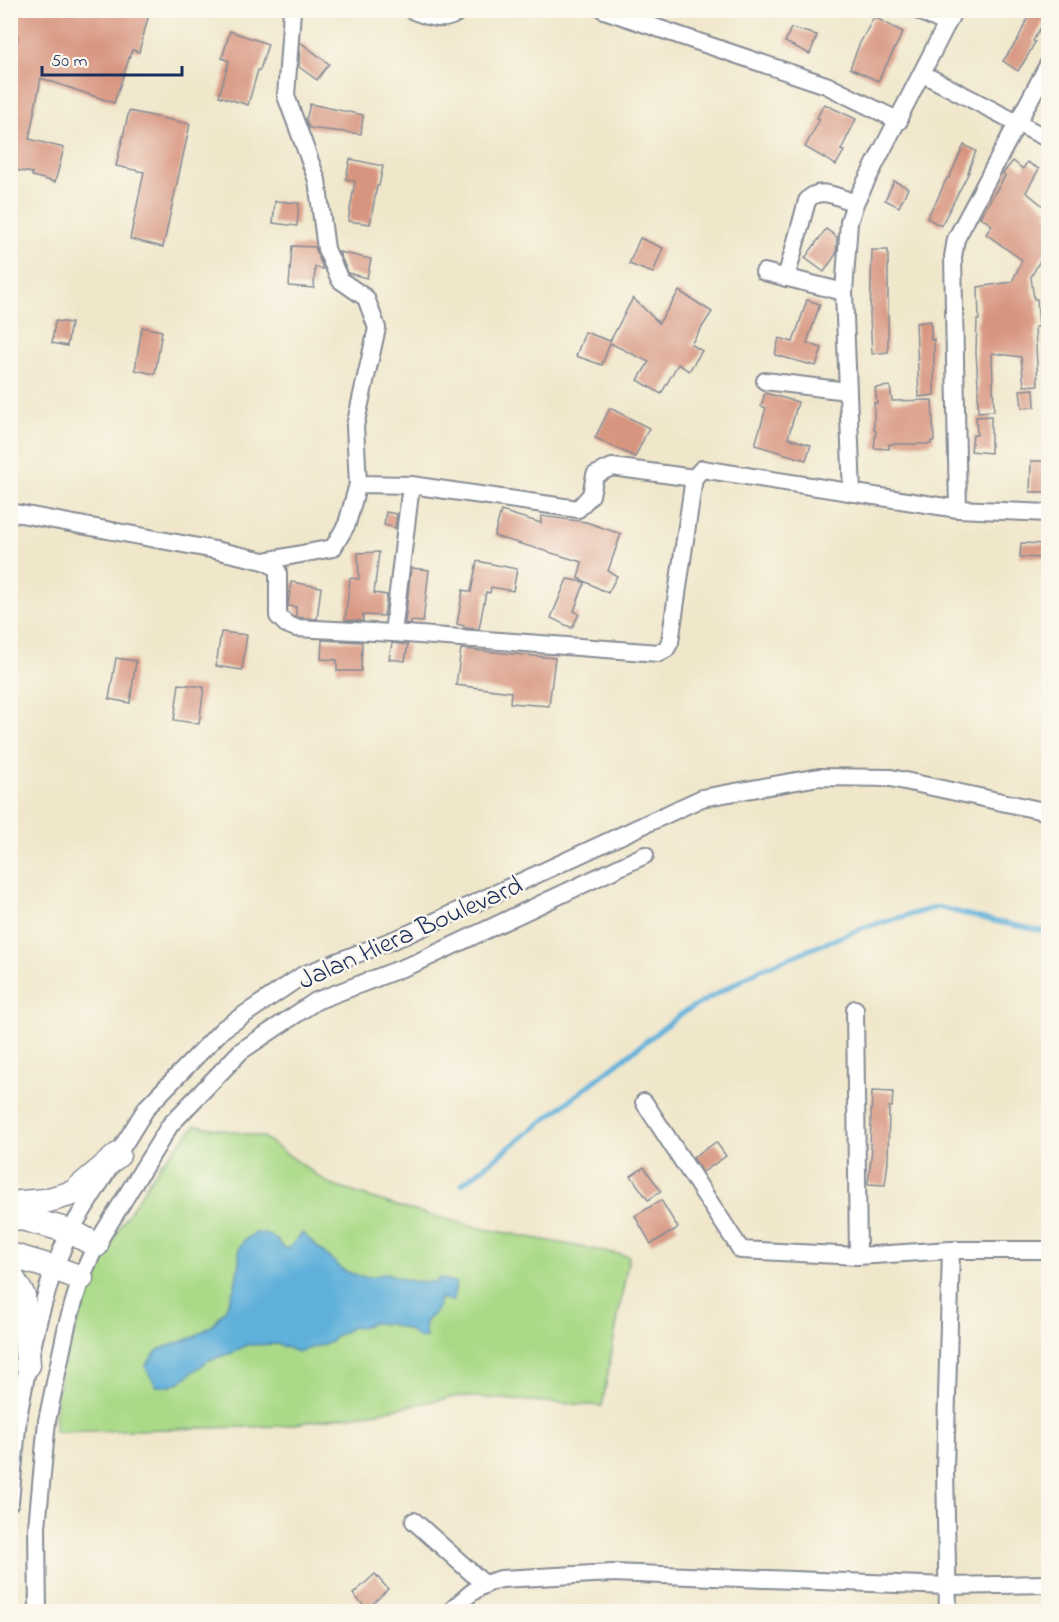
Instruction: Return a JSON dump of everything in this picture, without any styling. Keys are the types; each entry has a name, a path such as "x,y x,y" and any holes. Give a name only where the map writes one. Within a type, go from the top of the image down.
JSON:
{"main road":[{"path":"10,1204 45,1201 73,1192 118,1155"},
{"path":"10,1215 70,1231 96,1245"},
{"path":"10,1255 81,1278"},
{"path":"10,1274 23,1296 28,1365"}],"street":[{"path":"264,561 333,548 347,524 358,484 354,426 377,328 366,298 340,280 326,249 317,180 286,96 292,10"},
{"path":"411,10 436,19 454,17 460,10"},
{"path":"604,10 826,85 899,121"},
{"path":"852,493 844,292 849,222 855,204 951,17 917,10"},
{"path":"958,509 953,257 956,239 1048,65"},
{"path":"923,74 1048,139"},
{"path":"786,278 810,196 814,193 828,194 855,204"},
{"path":"764,272 844,292"},
{"path":"765,381 848,391"},
{"path":"358,484 411,486 578,509 591,495 595,476 612,467 694,478"},
{"path":"10,512 264,561 276,567 278,572 278,616 286,624 296,628 659,653 666,650 670,642 694,478 702,469 958,509 1048,513"},
{"path":"393,633 411,486"},
{"name":"Jalan Hiera Boulevard","path":"54,1268 70,1231 147,1107 223,1029 303,975 406,935 702,798 819,777 891,778 1048,812"},
{"name":"Jalan Hiera Boulevard","path":"38,1611 37,1527 47,1421 67,1325 81,1278 96,1245 170,1125 241,1051 316,1001 418,962 645,855"},
{"path":"406,935 418,962"},
{"path":"855,1009 858,1256"},
{"path":"644,1102 741,1250 858,1256 951,1250 1048,1250"},
{"path":"948,1611 945,1470 951,1250"},
{"path":"10,1502 18,1417 39,1318 54,1268"},
{"path":"414,1521 483,1583"},
{"path":"450,1611 483,1583 501,1579 612,1573 948,1587 1048,1584"}],"green space":[{"path":"196,1125 263,1137 331,1185 403,1208 480,1228 629,1256 602,1406 459,1396 378,1412 280,1426 55,1432 56,1395 67,1351 94,1280 119,1228 160,1165"}],"water":[{"path":"255,1233 272,1236 284,1248 289,1248 302,1233 343,1270 358,1276 371,1277 386,1273 406,1280 436,1282 439,1278 456,1282 453,1301 440,1298 437,1309 425,1322 426,1337 420,1339 407,1329 389,1324 372,1323 358,1328 352,1327 336,1336 331,1342 297,1352 278,1344 246,1345 232,1353 209,1360 171,1386 156,1386 145,1366 158,1350 194,1337 212,1325 225,1310 235,1286 239,1249 244,1240"}],"building":[{"path":"10,10 150,10 139,52 132,50 114,103 41,78 29,139 64,148 55,182 32,176 32,173 10,169 10,72 18,37 10,35"},
{"path":"1031,10 1047,10 1045,14 1047,16 1018,71 1003,61 1018,39"},
{"path":"874,17 903,32 878,81 850,68"},
{"path":"791,28 817,35 810,54 785,42"},
{"path":"230,31 268,44 248,105 219,96 229,61 222,58"},
{"path":"300,42 329,64 317,80 299,67"},
{"path":"310,104 363,115 361,134 309,128 306,120"},
{"path":"824,104 856,119 836,165 805,147 820,119 817,118"},
{"path":"129,111 190,124 163,247 130,239 144,172 116,166"},
{"path":"964,145 976,151 969,172 941,226 927,218"},
{"path":"350,159 383,166 370,224 348,221 355,181 346,179"},
{"path":"1013,161 1023,169 1027,162 1039,169 1026,192 1048,210 1048,246 1031,277 1034,299 1037,299 1039,327 1035,327 1038,385 1024,386 1021,357 992,353 994,411 978,412 976,352 977,320 979,320 978,287 1012,282 1022,260 986,234 992,225 980,217 1005,176 1003,173"},
{"path":"894,181 908,188 899,207 885,200"},
{"path":"275,201 299,203 297,226 273,223"},
{"path":"826,229 837,237 836,254 824,272 805,258"},
{"path":"640,238 663,248 653,273 629,264"},
{"path":"292,246 315,247 323,269 315,267 314,288 289,286"},
{"path":"872,250 888,250 888,352 872,354 870,317"},
{"path":"339,252 371,259 367,278 348,273"},
{"path":"679,291 712,312 691,344 702,351 689,371 678,364 661,394 638,380 649,362 610,343 602,365 576,356 585,332 610,341 633,298 659,323"},
{"path":"807,300 820,304 807,343 822,348 816,366 775,355 779,338 793,342"},
{"path":"55,321 71,323 67,346 52,343"},
{"path":"931,321 931,340 934,339 934,395 919,397 916,323"},
{"path":"142,327 162,331 155,374 135,370"},
{"path":"890,386 892,401 932,400 934,441 931,441 931,444 889,444 889,449 874,448 876,431 874,430 874,403 877,403 875,388"},
{"path":"1034,389 1035,407 1022,408 1020,390"},
{"path":"765,393 798,402 788,438 811,445 806,460 755,445 766,408 761,406"},
{"path":"610,408 649,428 635,457 595,438"},
{"path":"991,416 991,453 971,451 973,435 977,435 976,417"},
{"path":"1031,461 1048,461 1048,492 1030,492"},
{"path":"501,511 541,523 541,516 586,522 621,534 608,571 617,576 608,593 578,578 582,562 494,536"},
{"path":"386,512 397,514 395,528 384,525"},
{"path":"1021,543 1045,544 1044,558 1020,557"},
{"path":"379,552 374,593 387,595 384,616 363,615 363,621 345,620 350,578 359,579 358,553"},
{"path":"477,561 517,569 513,591 491,587 490,593 486,592 479,629 464,628 457,624 463,590 471,592"},
{"path":"411,568 429,570 423,622 411,621 411,624 405,623"},
{"path":"567,579 585,582 574,611 579,614 572,628 551,618"},
{"path":"291,582 321,587 317,619 296,617 296,607 288,606"},
{"path":"221,632 247,635 242,670 216,666"},
{"path":"322,640 362,642 361,671 337,671 337,660 321,659"},
{"path":"392,643 408,645 405,661 389,659"},
{"path":"461,649 555,658 549,706 510,703 511,692 456,685"},
{"path":"116,658 136,661 130,703 109,699"},
{"path":"179,684 204,687 199,724 174,720"},
{"path":"872,1091 893,1092 892,1107 889,1107 885,1185 868,1184 872,1149 870,1148"},
{"path":"716,1142 726,1156 703,1172 693,1158"},
{"path":"644,1167 661,1191 648,1200 631,1176"},
{"path":"661,1200 678,1228 651,1244 635,1216"},
{"path":"375,1574 388,1589 367,1609 353,1594"}],"waterway":[{"path":"462,1184 681,1014 759,970 865,927 938,907 1048,932"}]}
